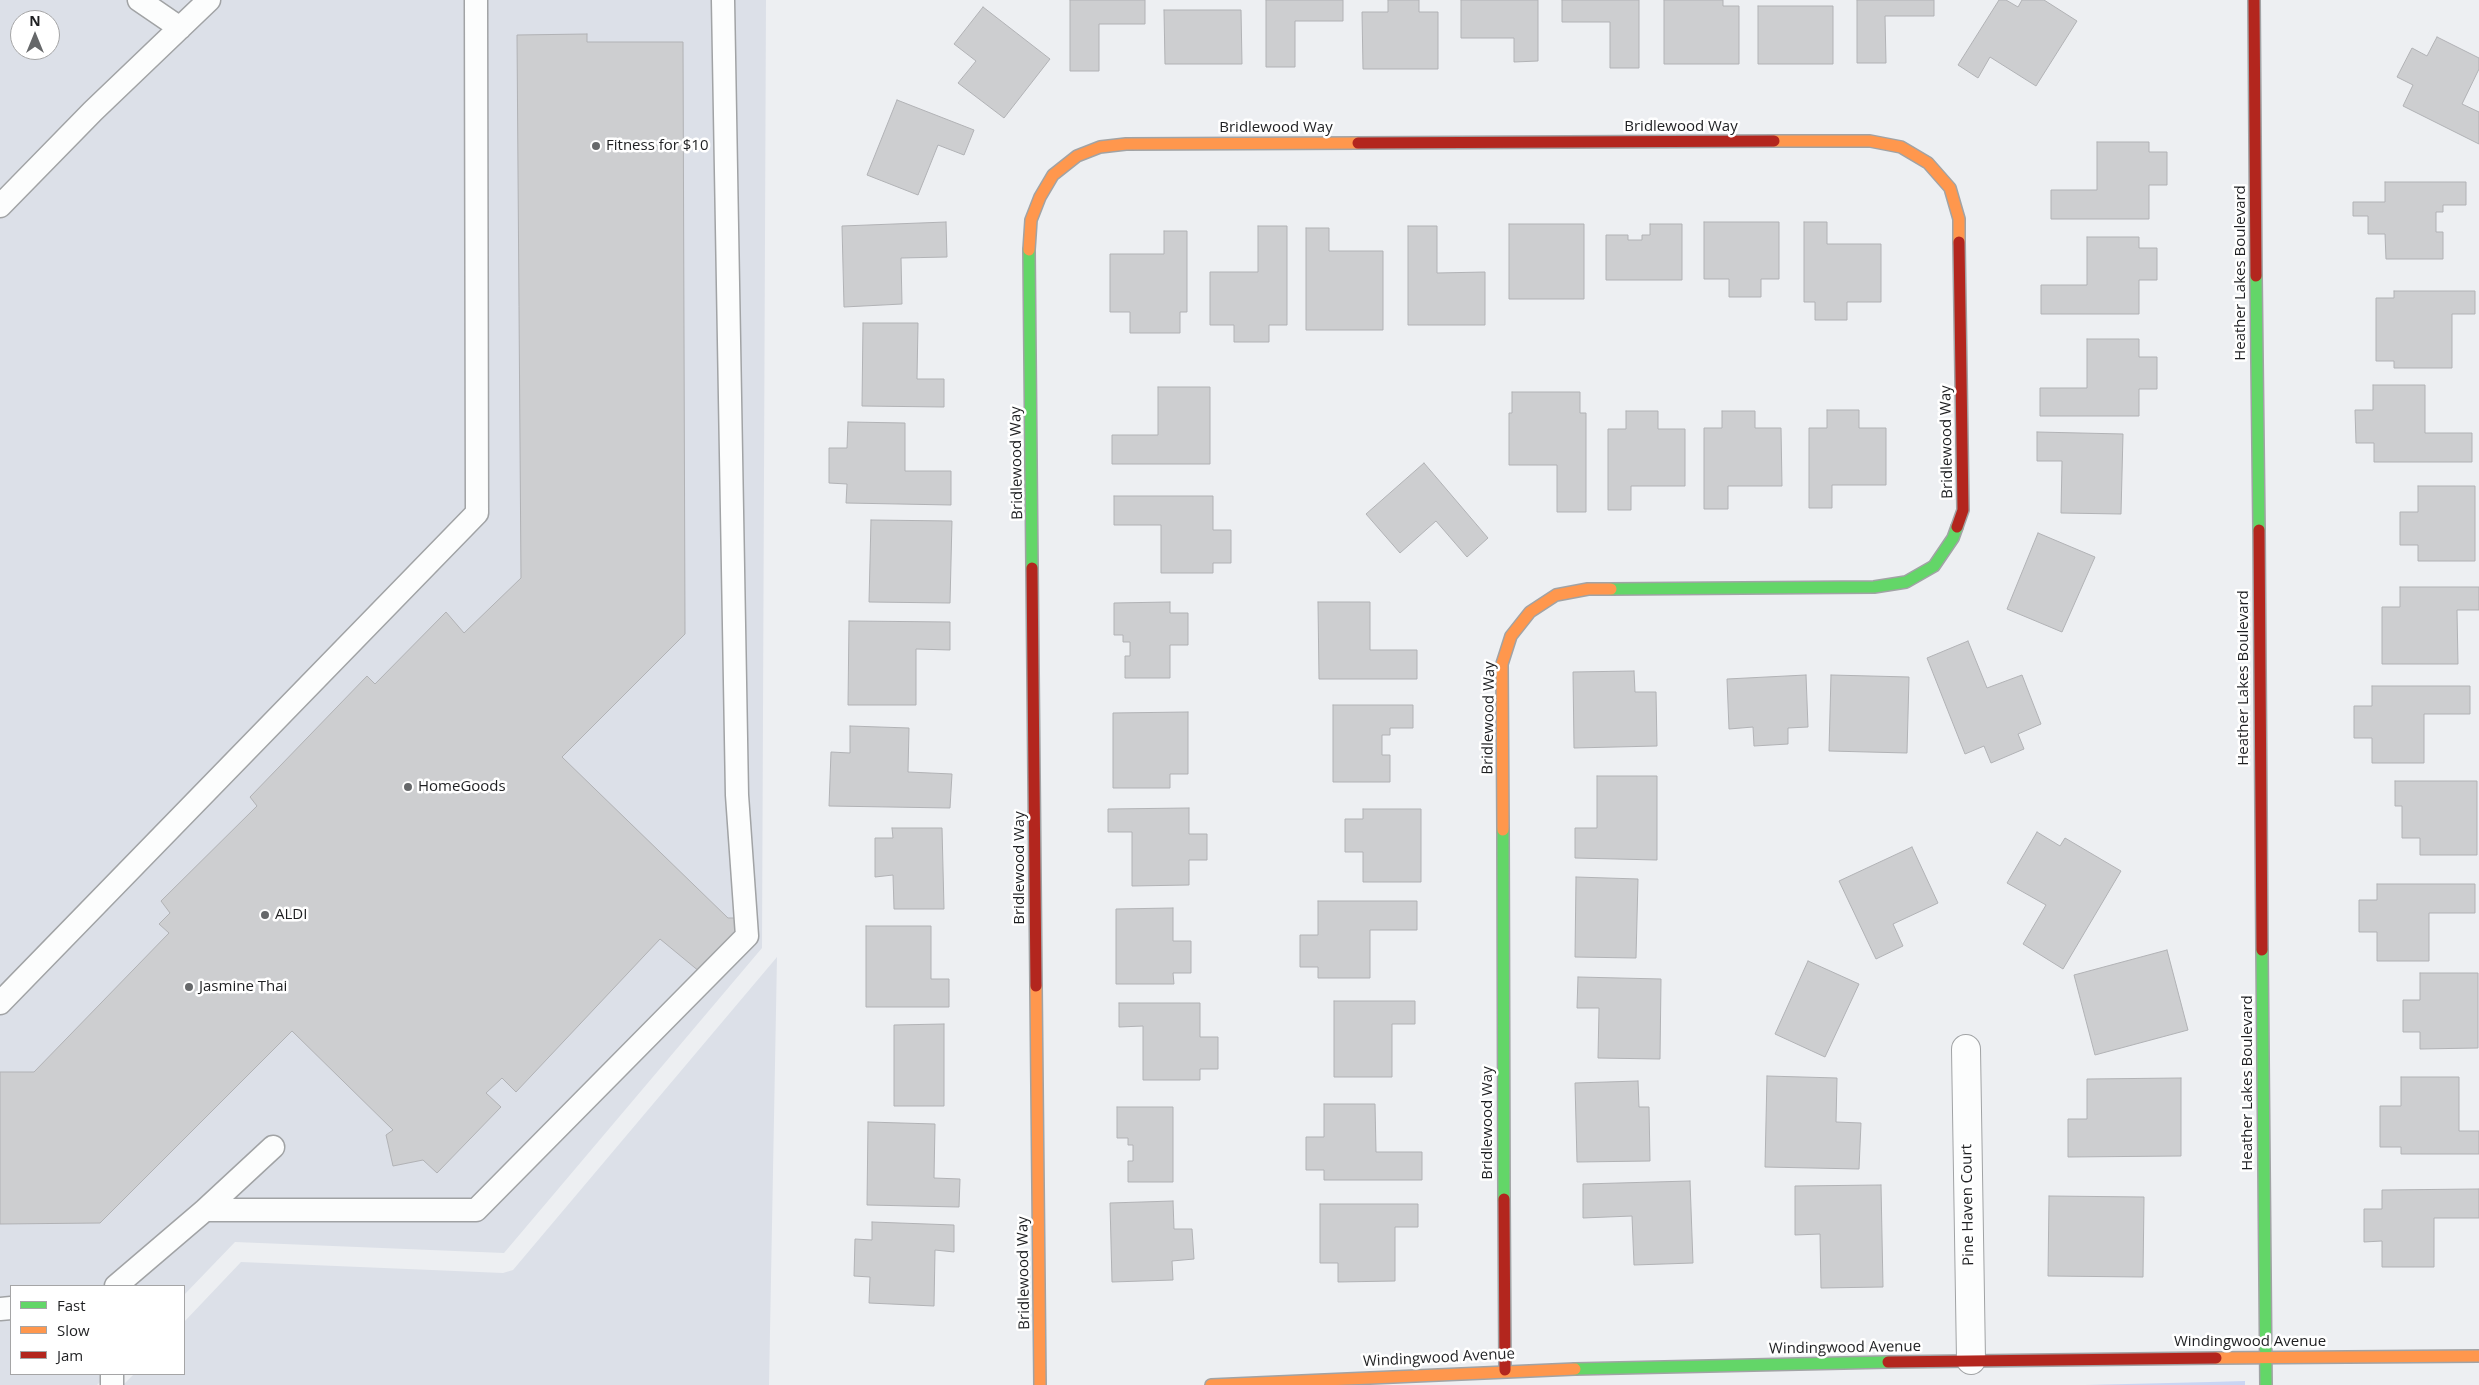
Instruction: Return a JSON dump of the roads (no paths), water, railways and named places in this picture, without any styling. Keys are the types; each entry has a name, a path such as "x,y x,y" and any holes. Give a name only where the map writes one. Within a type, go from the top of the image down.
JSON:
{"street":[{"name":"Heather Lakes Boulevard","path":"2254,0 2266,1385"},
{"name":"Bridlewood Way","path":"1040,1385 1029,244 1034,212 1040,197 1054,175 1077,156 1100,147 1126,144 1870,141 1901,147 1928,163 1950,188 1959,219 1962,510 1953,538 1934,566 1906,582 1874,587 1588,589 1556,595 1530,612 1512,636 1502,664 1504,1370"},
{"name":"Pine Haven Court","path":"1966,1049 1971,1360"},
{"name":"Windingwood Avenue","path":"1211,1385 1504,1370 1971,1360 2265,1356 2479,1356"}],"lane":[{"path":"139,0 180,28"},
{"path":"0,206 93,111 209,0"},
{"path":"0,1003 477,513 476,0"},
{"path":"205,1210 476,1210 747,936 737,786 723,0"},
{"path":"117,1285 205,1210 273,1147"}],"place":[{"name":"Fitness for $10","path":"596,146"},
{"name":"HomeGoods","path":"408,787"},
{"name":"ALDI","path":"265,915"},
{"name":"Jasmine Thai","path":"189,987"}]}
